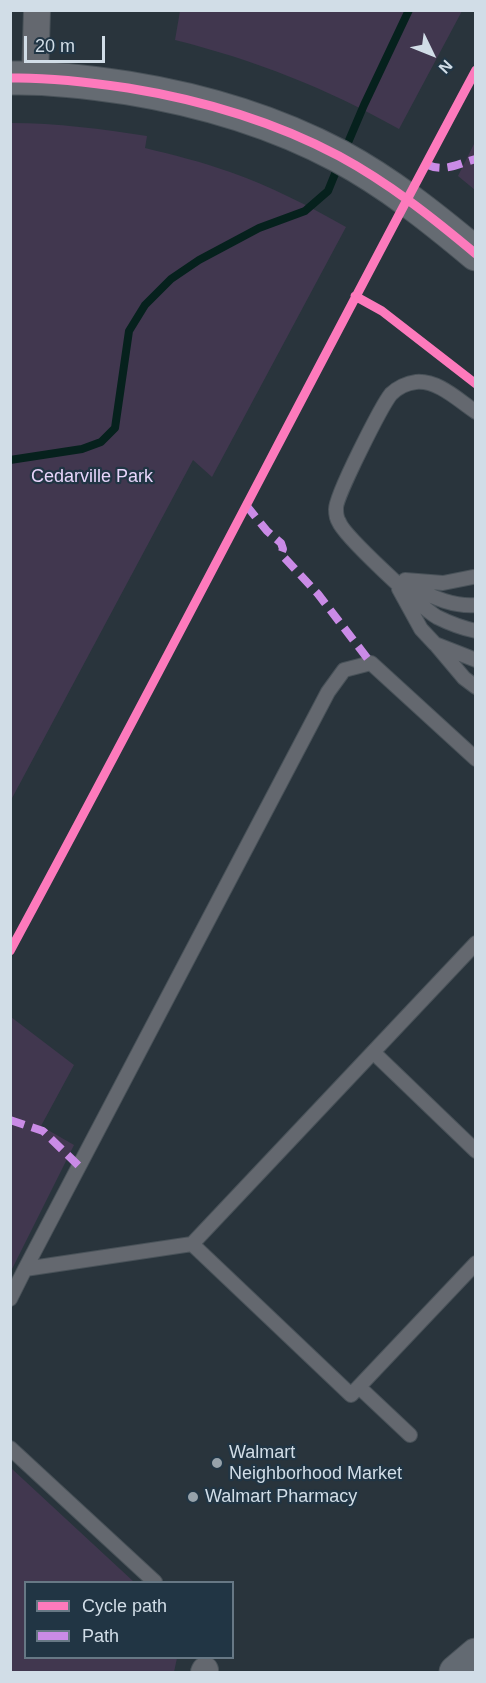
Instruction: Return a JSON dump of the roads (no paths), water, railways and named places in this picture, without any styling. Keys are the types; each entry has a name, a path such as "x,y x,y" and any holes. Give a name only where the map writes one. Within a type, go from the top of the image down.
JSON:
{"main road":[{"path":"23,77 86,82 190,100 239,113 292,133 341,157 415,204 476,254"},
{"path":"456,1672 476,1655"}],"street":[{"path":"23,77 37,10"}],"lane":[{"path":"476,412 436,385 412,382 401,387 391,394 385,405 339,494 336,507 339,523 347,535 394,580 435,616 462,628 476,631"},
{"path":"394,580 443,583 473,577"},
{"path":"394,580 446,602 464,606 476,605"},
{"path":"394,580 421,629 464,678 476,687"},
{"path":"435,644 476,660"},
{"path":"10,1299 328,692 344,670 371,663 476,759"},
{"path":"25,1269 192,1244 476,943"},
{"path":"373,1052 476,1151"},
{"path":"192,1244 351,1395 476,1263"},
{"path":"359,1386 410,1435"},
{"path":"10,1448 154,1581"}],"waterway":[{"path":"344,152 409,10"},
{"path":"10,460 82,449 101,442 115,428 129,331 145,305 171,279 199,260 259,228 305,211 328,191 339,164"}],"place":[{"name":"Walmart Neighborhood Market","path":"217,1463"},
{"name":"Walmart Pharmacy","path":"193,1497"}],"park label":[{"name":"Cedarville Park","path":"92,477"}]}
